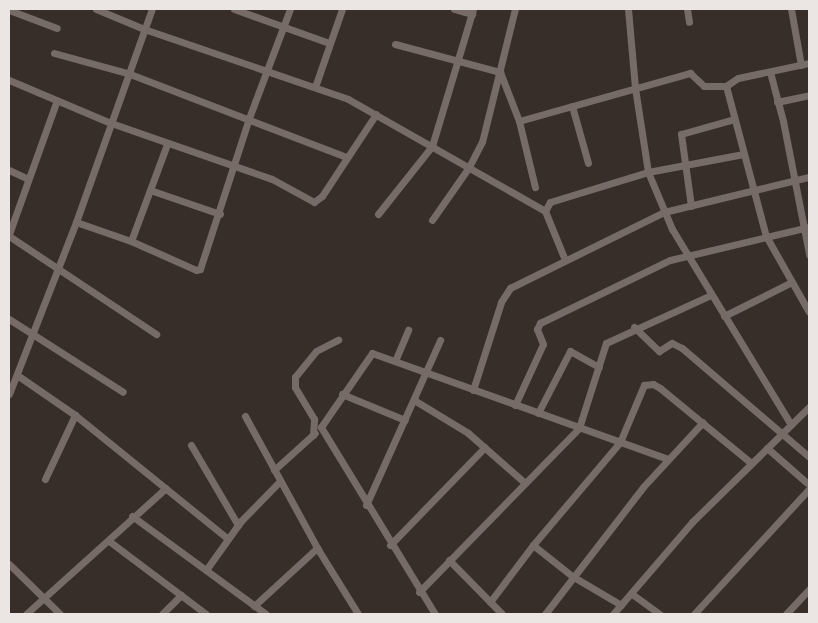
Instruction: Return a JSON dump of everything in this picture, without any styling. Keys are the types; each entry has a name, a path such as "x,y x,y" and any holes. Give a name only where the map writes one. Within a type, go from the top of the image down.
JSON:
{"street":[{"path":"96,9 144,29 348,98 545,211"},
{"path":"9,394 34,335 76,222 152,9"},
{"path":"234,9 329,43"},
{"path":"76,222 131,241 196,270 200,269 220,214 249,118 290,9"},
{"path":"315,87 342,9"},
{"path":"378,214 432,146 472,11 454,9"},
{"path":"432,220 469,167 482,142 515,9"},
{"path":"628,9 635,88 648,172 664,212 687,254 791,425"},
{"path":"687,9 690,22"},
{"path":"791,9 801,65"},
{"path":"9,10 25,12 57,28"},
{"path":"395,44 500,72"},
{"path":"54,53 130,74 249,118 346,157"},
{"path":"518,121 690,73 704,86 726,86 738,78 809,63"},
{"path":"500,72 518,121 535,187"},
{"path":"770,72 806,227 809,254"},
{"path":"9,80 167,144 279,182 314,202 322,196 376,114"},
{"path":"726,86 766,236 809,312"},
{"path":"777,102 809,95"},
{"path":"57,100 9,235 156,334"},
{"path":"572,106 588,163"},
{"path":"691,206 681,134 734,119"},
{"path":"131,241 167,144"},
{"path":"565,260 545,211 546,205 559,198 648,172 686,167 743,154"},
{"path":"9,170 28,179"},
{"path":"473,390 504,294 521,282 664,212 809,177"},
{"path":"150,190 220,214"},
{"path":"515,405 543,344 537,329 540,323 687,254 806,227"},
{"path":"724,316 792,282"},
{"path":"418,592 580,428 606,342 634,327 711,295"},
{"path":"9,319 123,392"},
{"path":"634,327 658,351 672,343 682,348 809,457"},
{"path":"395,360 408,330"},
{"path":"312,435 314,419 295,387 295,377 316,351 338,340"},
{"path":"366,505 440,340"},
{"path":"538,413 570,352 599,368"},
{"path":"274,470 321,427 372,353 668,459"},
{"path":"17,375 75,415 227,538"},
{"path":"490,602 533,545 620,442 642,388 648,383 660,388 704,422 751,463"},
{"path":"342,394 404,420"},
{"path":"414,400 486,447 525,483"},
{"path":"613,614 692,522 809,406"},
{"path":"45,479 75,415"},
{"path":"245,416 318,548 358,614"},
{"path":"544,614 572,576 668,459 704,422"},
{"path":"321,427 418,592 435,614"},
{"path":"191,445 238,525"},
{"path":"390,545 486,447"},
{"path":"694,614 809,484 767,448"},
{"path":"206,570 227,538 280,481"},
{"path":"26,614 109,541 132,516 166,488"},
{"path":"132,516 266,614"},
{"path":"109,541 206,614"},
{"path":"533,545 572,576 621,605"},
{"path":"254,606 318,548"},
{"path":"449,560 502,614"},
{"path":"9,564 60,614"},
{"path":"786,614 809,589"},
{"path":"632,594 657,614"},
{"path":"162,614 181,595"}]}
